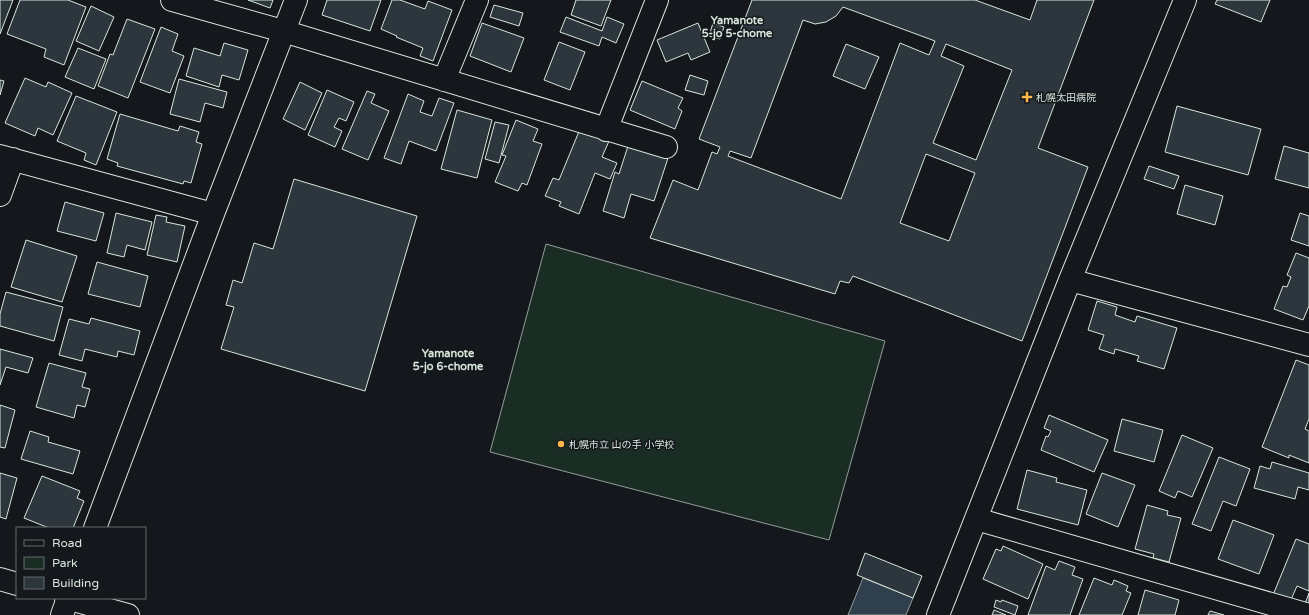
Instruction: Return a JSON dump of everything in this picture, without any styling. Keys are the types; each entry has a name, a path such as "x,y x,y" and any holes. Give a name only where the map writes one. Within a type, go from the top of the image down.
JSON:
{"street":[{"path":"172,0 283,31 666,147"},
{"path":"95,527 213,214 296,0"},
{"path":"444,80 477,0"},
{"path":"606,130 657,0"},
{"path":"938,615 1070,280 1185,0"},
{"path":"0,195 7,158 213,214"},
{"path":"1070,280 1309,345"},
{"path":"976,519 1309,615"},
{"path":"0,579 16,584"},
{"path":"66,602 128,615"}],"green space":[{"path":"546,244 885,341 829,540 490,452"}],"water":[{"path":"863,578 913,598 906,615 848,615"}],"building":[{"path":"0,0 13,0 0,34"},
{"path":"20,0 68,0 86,7 64,65 44,57 46,49 7,34"},
{"path":"248,0 273,0 270,8"},
{"path":"327,0 381,0 370,31 322,15"},
{"path":"392,0 400,0 425,9 428,1 452,10 433,61 420,56 423,48 381,29"},
{"path":"576,0 611,0 601,26 571,15"},
{"path":"752,0 975,0 1030,20 1037,0 1094,0 1038,148 1088,167 1022,341 853,276 849,283 840,281 835,294 650,238 673,180 698,190 712,152 717,154 720,147 699,139","holes":["843,7 935,41 929,55 900,43 841,199 728,156 730,151 751,158 803,20 815,24 826,22 836,16","946,44 1012,70 976,160 933,143 964,66 941,56","926,154 975,173 949,241 900,223"]},
{"path":"1217,0 1270,0 1261,22 1215,4"},
{"path":"494,5 523,13 519,26 490,17"},
{"path":"91,6 114,17 99,51 76,41"},
{"path":"566,17 602,31 607,17 624,24 616,43 602,37 599,46 560,32"},
{"path":"127,19 155,29 128,98 98,86 110,54 113,55"},
{"path":"482,23 524,38 511,72 470,56"},
{"path":"698,23 710,52 691,60 688,53 666,62 657,40"},
{"path":"713,23 724,27 720,39 709,36"},
{"path":"161,27 178,34 172,51 184,56 170,93 140,82"},
{"path":"559,42 585,52 570,90 544,80"},
{"path":"224,43 248,50 239,80 222,75 219,87 186,76 194,48 220,56"},
{"path":"846,44 879,57 865,89 833,76"},
{"path":"78,48 106,59 94,89 65,77"},
{"path":"690,75 708,81 704,95 685,90"},
{"path":"25,78 46,87 48,82 72,93 53,135 38,128 35,136 5,123"},
{"path":"179,79 227,92 223,108 205,103 200,122 170,114"},
{"path":"0,80 4,81 0,95"},
{"path":"642,81 683,98 678,108 682,111 675,129 630,110"},
{"path":"300,82 322,93 305,130 283,119"},
{"path":"327,90 354,102 346,121 339,118 334,127 342,131 335,147 308,135"},
{"path":"367,91 375,94 371,103 389,111 368,160 342,149"},
{"path":"408,94 424,101 420,112 432,116 439,98 454,103 436,151 409,141 401,164 384,158"},
{"path":"76,96 117,112 96,165 84,160 86,153 57,141"},
{"path":"1177,106 1261,129 1248,175 1165,152"},
{"path":"457,110 492,120 477,178 441,169"},
{"path":"120,114 178,131 180,126 199,132 196,142 202,144 191,183 184,181 183,184 117,166 118,163 107,159"},
{"path":"516,120 538,129 533,141 542,144 527,185 522,183 518,191 495,182 506,156 502,155"},
{"path":"495,122 509,125 499,163 485,159"},
{"path":"580,129 609,141 602,157 617,163 610,179 595,173 579,214 559,206 561,202 545,196 553,178 559,180"},
{"path":"628,146 668,158 654,201 631,194 624,218 603,211 615,172 619,174"},
{"path":"1284,146 1309,153 1309,188 1275,179"},
{"path":"1149,166 1179,176 1174,189 1144,179"},
{"path":"294,179 417,216 365,391 221,349 234,307 226,305 233,280 242,283 254,243 273,249"},
{"path":"1185,185 1223,196 1215,225 1177,214"},
{"path":"65,202 104,213 96,241 57,231"},
{"path":"116,213 152,222 145,250 127,245 124,257 107,253"},
{"path":"1300,213 1309,216 1309,246 1291,240"},
{"path":"156,215 167,217 166,222 185,226 177,262 147,255"},
{"path":"26,240 77,256 62,302 11,287"},
{"path":"1296,253 1309,258 1309,306 1303,320 1274,309 1283,286 1287,287 1291,277 1287,275"},
{"path":"97,262 148,276 140,307 88,294"},
{"path":"6,292 63,307 54,341 0,326 0,314"},
{"path":"1097,301 1117,307 1115,315 1135,322 1137,316 1177,328 1164,369 1137,361 1139,356 1115,349 1114,354 1099,349 1104,335 1088,330"},
{"path":"91,318 140,331 134,355 118,351 117,357 85,349 82,361 59,355 69,319 89,324"},
{"path":"0,349 33,358 28,373 6,367 0,385"},
{"path":"1296,360 1309,365 1309,419 1305,429 1309,431 1309,463 1289,455 1289,458 1262,447"},
{"path":"49,363 86,373 82,387 90,389 85,407 77,405 74,418 36,407"},
{"path":"0,405 15,410 5,448 0,447"},
{"path":"1049,415 1108,440 1094,472 1041,450 1046,436 1048,437 1051,431 1044,428"},
{"path":"1122,419 1163,430 1154,462 1114,451"},
{"path":"30,431 49,437 48,442 80,451 73,474 21,459"},
{"path":"1182,435 1213,448 1192,497 1178,491 1175,498 1159,491"},
{"path":"1219,457 1250,469 1236,506 1223,501 1211,531 1192,524"},
{"path":"1272,462 1309,473 1309,490 1298,487 1295,499 1254,488 1260,466 1270,469"},
{"path":"1027,470 1057,478 1056,482 1087,490 1078,525 1017,509"},
{"path":"0,473 17,478 6,519 0,517"},
{"path":"1102,473 1135,485 1118,527 1086,514"},
{"path":"42,476 80,491 77,498 84,501 73,527 46,527 24,518"},
{"path":"1147,505 1168,511 1167,515 1181,518 1169,562 1153,558 1154,554 1135,549"},
{"path":"1233,520 1274,535 1259,574 1218,559"},
{"path":"1296,539 1309,544 1309,591 1297,586 1290,602 1273,595"},
{"path":"1003,546 1043,564 1028,599 983,579 996,549 1001,551"},
{"path":"865,553 922,576 913,598 857,575"},
{"path":"1059,561 1075,567 1072,575 1083,579 1070,615 1028,615 1046,566 1055,570"},
{"path":"1094,578 1112,585 1114,580 1128,586 1126,591 1131,593 1122,615 1079,615"},
{"path":"1145,590 1179,600 1175,615 1138,615"},
{"path":"1309,593 1309,606 1305,604"},
{"path":"996,600 1001,602 1002,600 1018,606 1015,615 994,607"},
{"path":"994,610 1006,615 992,615"},
{"path":"1210,611 1224,615 1208,615"}],"place":[{"name":"札幌太田病院","path":"1027,97"},
{"name":"札幌市立 山の手 小学校","path":"561,444"}],"district":[{"name":"Yamanote 5-jo 5-chome","path":"737,26"},
{"name":"Yamanote 5-jo 6-chome","path":"448,359"}]}
